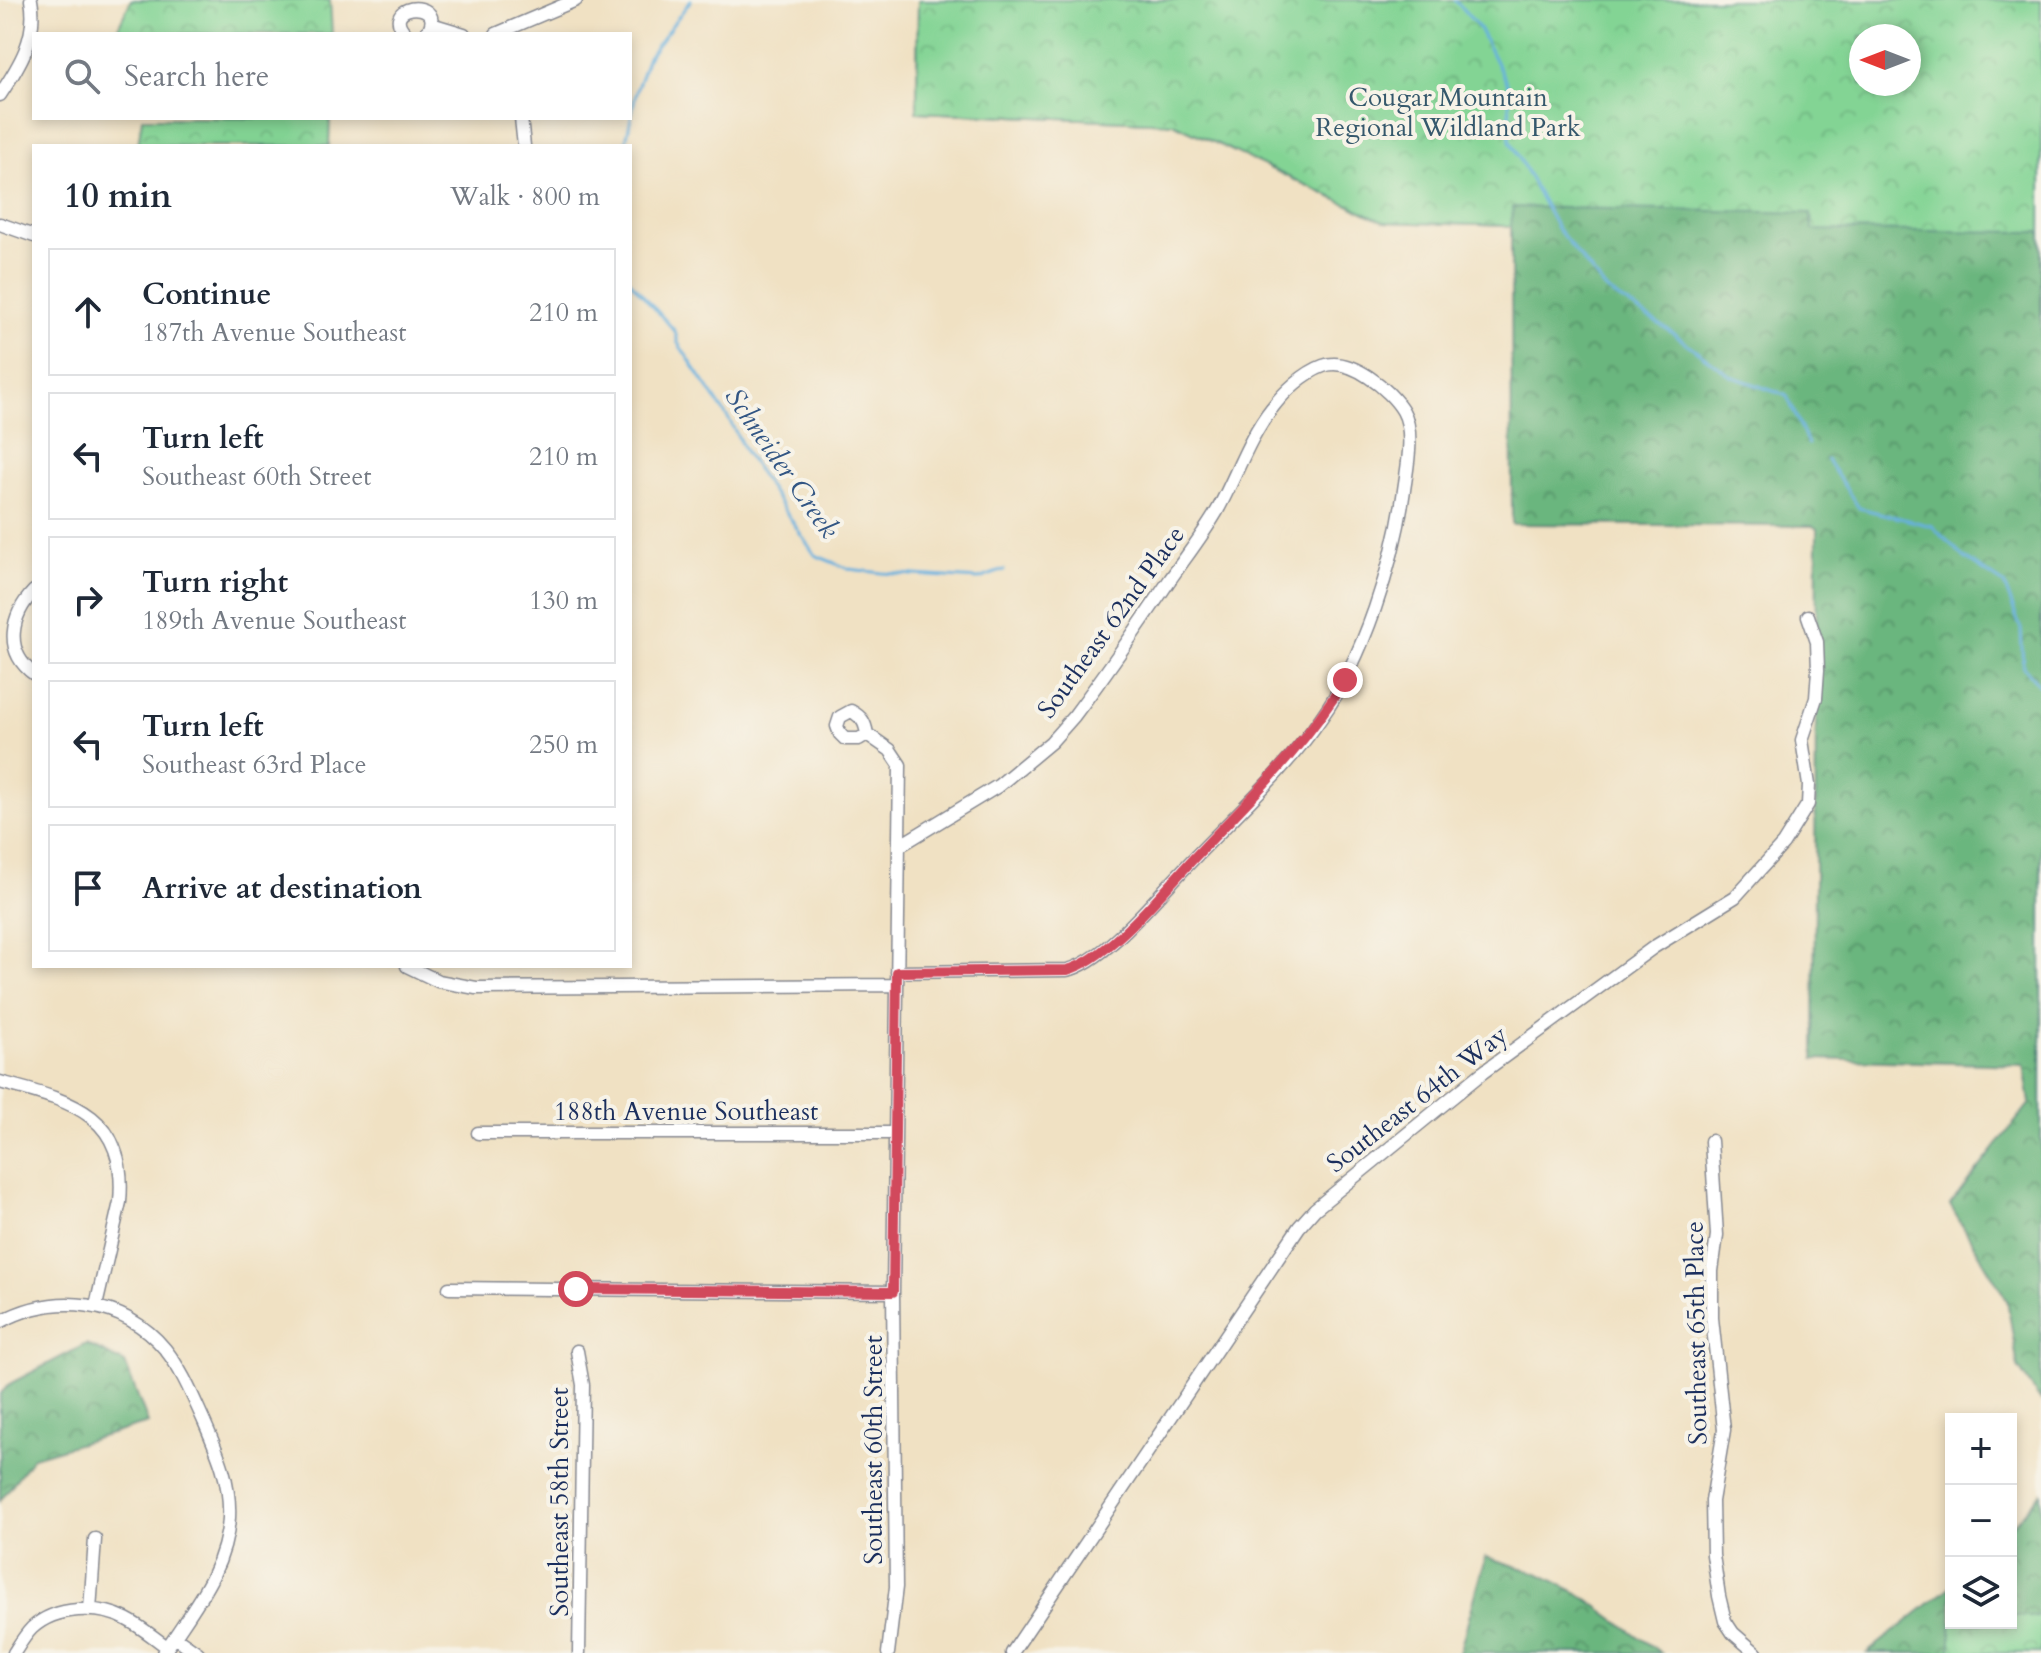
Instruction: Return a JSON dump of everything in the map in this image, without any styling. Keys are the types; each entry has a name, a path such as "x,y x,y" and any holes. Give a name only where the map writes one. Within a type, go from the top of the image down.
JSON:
{"street":[{"path":"0,95 24,57 29,43 33,18 31,0"},
{"path":"501,32 576,0"},
{"path":"404,32 400,27 399,16 409,5 424,6 431,14 428,29 450,32"},
{"path":"521,120 524,144"},
{"path":"0,224 32,235"},
{"name":"Southeast 62nd Place","path":"897,978 1067,970 1087,964 1149,906 1272,779 1321,719 1345,680 1361,644 1392,553 1401,511 1408,449 1408,423 1397,403 1359,370 1339,363 1329,364 1287,390 1271,408 1217,511 1101,680 1066,725 1051,742 998,786 901,845"},
{"path":"32,593 19,608 13,631 17,656 32,672"},
{"name":"Southeast 64th Way","path":"1012,1653 1299,1227 1315,1209 1482,1073 1654,947 1735,897 1783,844 1808,804 1809,785 1802,740 1816,698 1818,670 1817,642 1808,616"},
{"name":"Southeast 60th Street","path":"867,734 890,750 900,765 893,1292 896,1587 888,1653"},
{"path":"411,968 438,981 476,988 897,978"},
{"path":"0,1082 57,1098 82,1109 106,1133 114,1149 121,1186 120,1202 96,1306"},
{"name":"188th Avenue Southeast","path":"478,1133 894,1133"},
{"name":"Southeast 65th Place","path":"1711,1141 1717,1235 1712,1271 1712,1318 1724,1430 1712,1501 1713,1555 1725,1621 1733,1633 1756,1653"},
{"path":"449,1288 893,1292"},
{"path":"0,1322 26,1310 58,1303 96,1306 134,1323 165,1349 180,1369 225,1470 229,1518 222,1552 205,1593 169,1646"},
{"name":"Southeast 58th Street","path":"577,1351 583,1385 579,1653"},
{"path":"90,1610 95,1539"},
{"path":"14,1653 42,1621 56,1615 90,1610 125,1618 169,1646 198,1653"}],"green space":[{"path":"131,0 330,0 332,32 116,32"},
{"path":"918,0 2041,0 2041,1401 2018,1367 2007,1300 1950,1205 2030,1103 2024,1065 1814,1059 1817,529 1813,526 1512,524 1511,226 1385,222 1173,123 917,112"},
{"name":"Cougar Mountain Regional Wildland Park","path":"918,0 2041,0 2041,232 1812,230 1811,213 1513,207 1511,226 1385,222 1173,123 917,112"},
{"path":"142,120 330,120 329,144 138,144"},
{"path":"86,1344 125,1363 148,1423 33,1457 0,1501 0,1394 11,1383"},
{"path":"2041,1493 2041,1653 1867,1653 1945,1591 1945,1629 2017,1629 2017,1520"},
{"path":"1486,1557 1538,1573 1580,1594 1661,1653 1459,1653"},
{"path":"2017,1616 2041,1616 2041,1653 1951,1653 1951,1629 2017,1629"}],"waterway":[{"name":"Schneider Creek","path":"632,112 648,57 691,0"},
{"path":"1455,0 1479,28 1509,88 1510,141 1557,228 1607,291 1667,329 1731,376 1787,396 1808,444"},
{"name":"Schneider Creek","path":"625,144 630,120"},
{"name":"Schneider Creek","path":"632,283 675,331 678,343 730,421 747,455 815,555 849,569 882,573 979,579 1004,570"},
{"path":"1827,460 1859,508 1932,526 1965,558 2004,584 2021,629 2023,666 2041,687"}],"route":[{"path":"576,1289 893,1292 897,972 1067,970 1087,964 1124,931 1272,779 1321,719 1345,680"}]}
